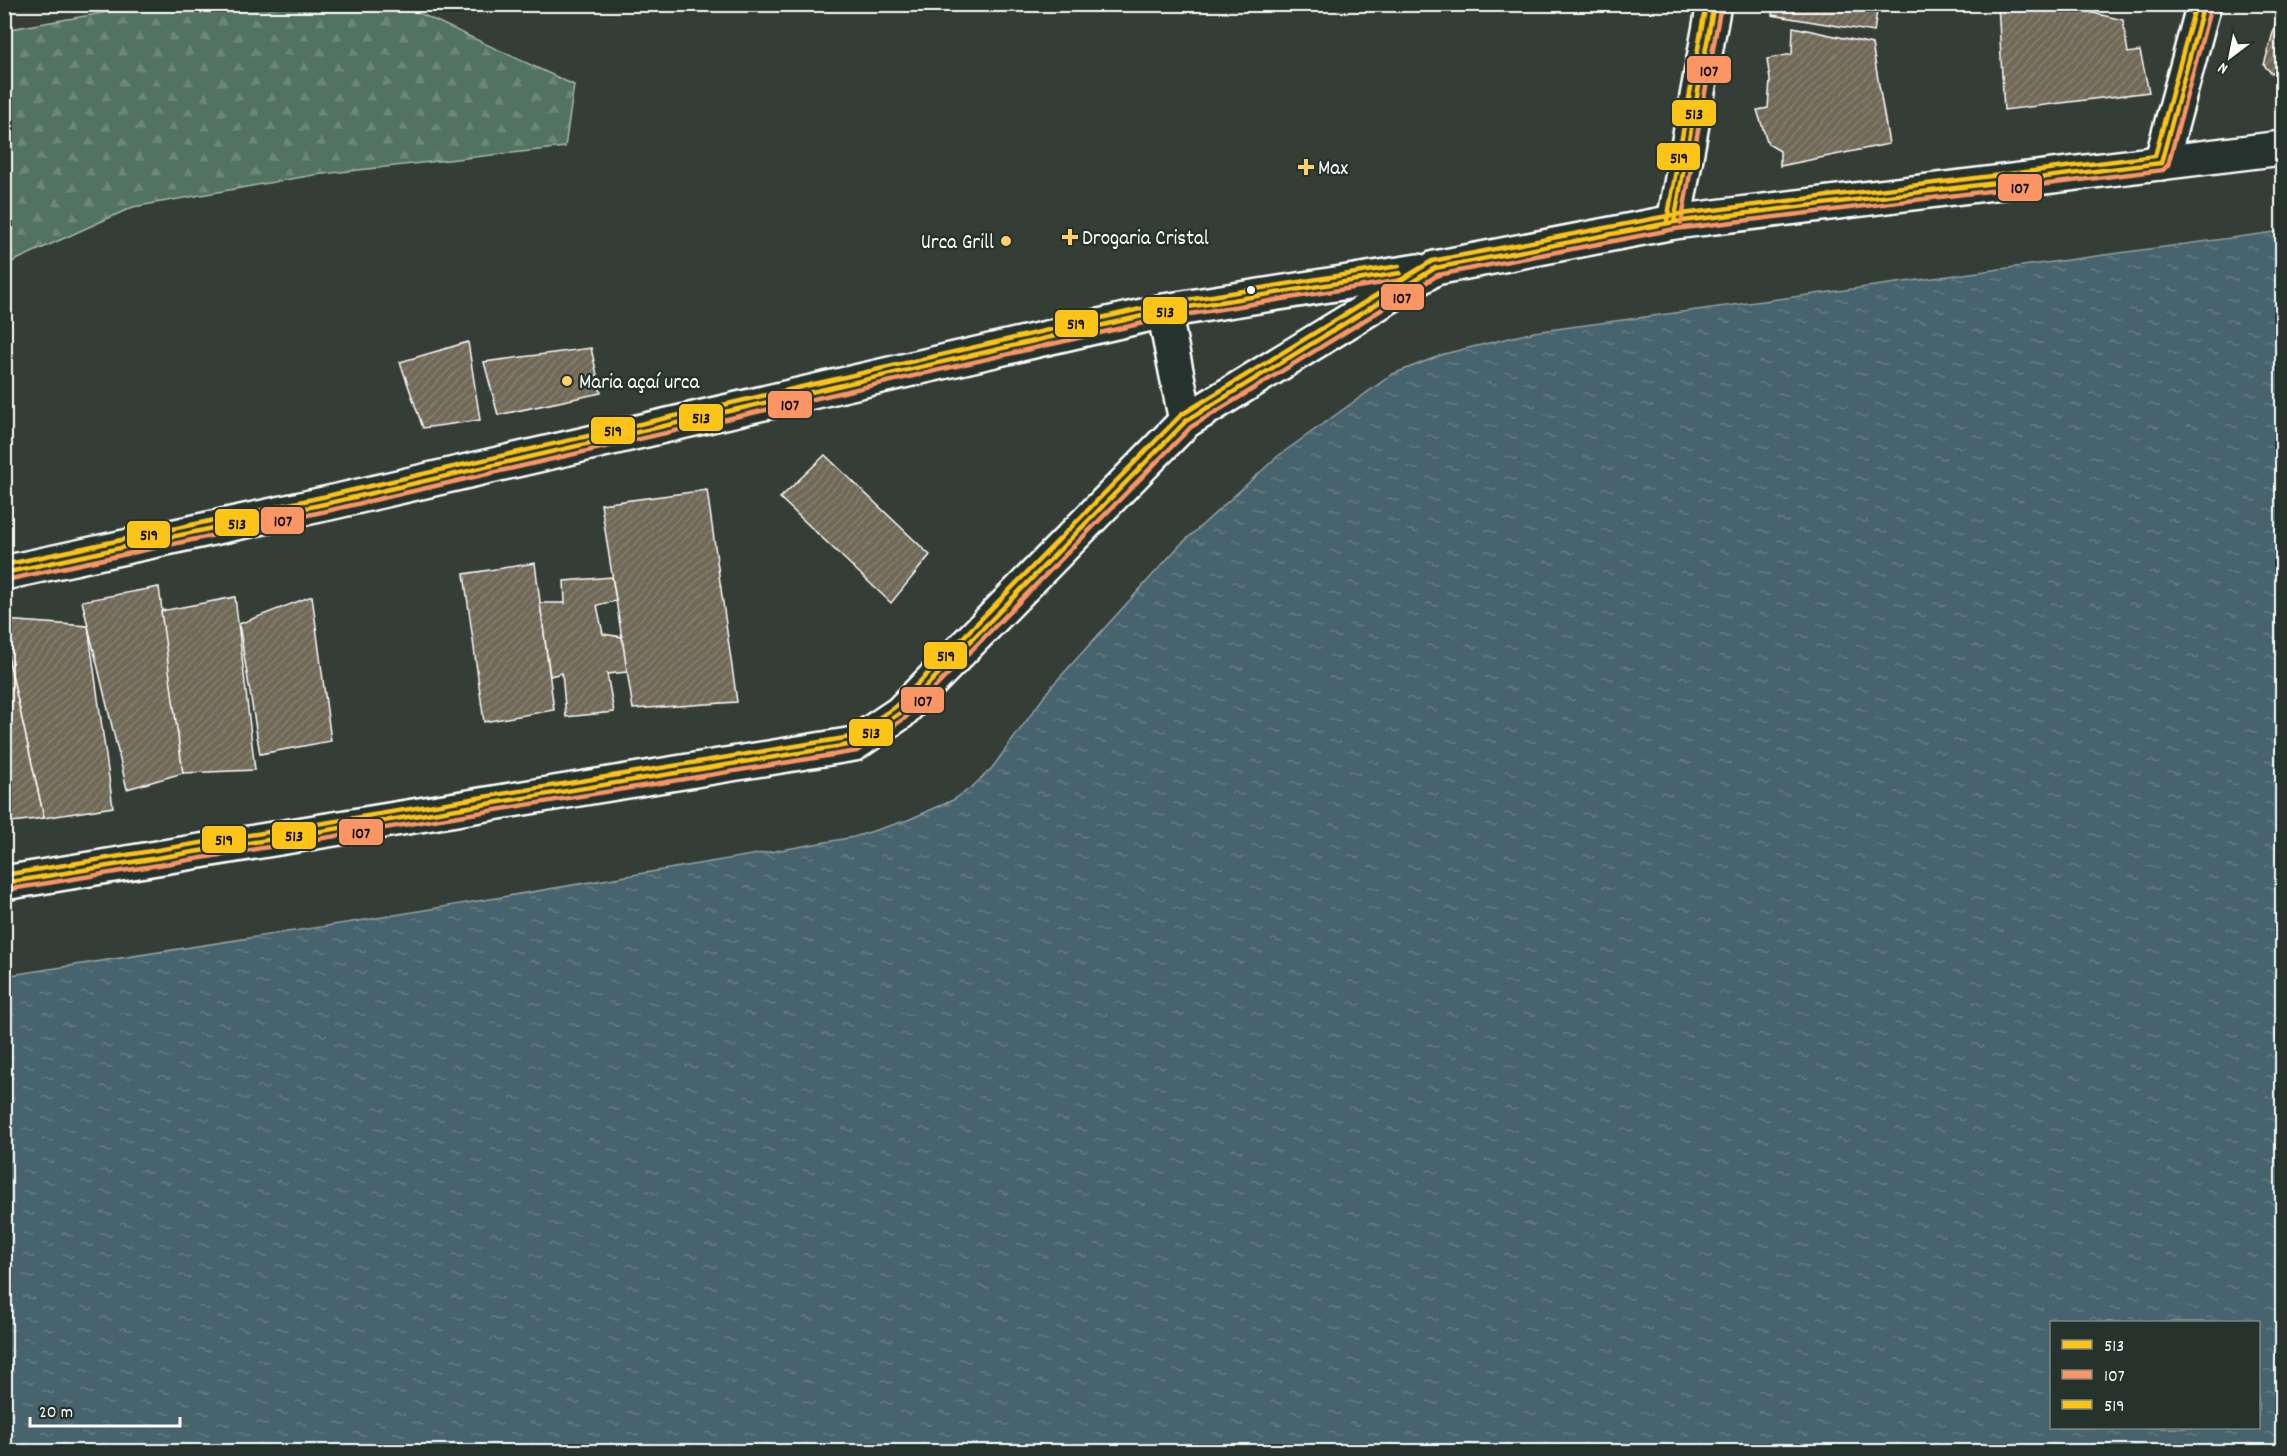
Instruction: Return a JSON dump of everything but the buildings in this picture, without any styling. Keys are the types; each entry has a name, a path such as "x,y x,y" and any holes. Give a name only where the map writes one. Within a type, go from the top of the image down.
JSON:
{"street":[{"path":"1674,222 1714,4"},
{"path":"2161,163 2204,4"},
{"path":"4,573 329,503 1164,312 1435,268 1674,222 2283,148"},
{"path":"4,883 854,744 900,713 1186,421 1435,268"},
{"path":"1164,312 1186,421"}],"green space":[{"path":"119,5 402,5 574,85 565,147 314,175 133,207 5,265 5,30 120,10"}],"water":[{"path":"2282,231 2282,1451 5,1451 5,976 365,920 781,850 854,837 908,820 953,800 972,787 992,768 1051,687 1179,546 1278,456 1393,374 1444,354 1534,332"}],"transit line":[{"name":"519","path":"1667,221 1706,4"},
{"name":"513","path":"1674,222 1714,4"},
{"name":"519","path":"4,875 851,737 895,707 1181,415 1432,261 1673,215 2155,156 2196,4"},
{"name":"513","path":"2161,163 2204,4"},
{"name":"107","path":"1681,223 1721,5"},
{"name":"107","path":"5,890 857,751 905,718 1191,427 1438,275 1675,229 2163,170 2168,165 2211,6"},
{"name":"513","path":"4,883 854,744 900,713 1186,421 1435,268 1674,222 2161,163"},
{"name":"519","path":"4,565 327,496 1162,304 1399,266"},
{"name":"513","path":"4,573 329,503 1164,311 1400,273"},
{"name":"107","path":"6,580 331,510 1165,318 1401,280"}],"place":[{"name":"Max","path":"1306,167"},
{"name":"Drogaria Cristal","path":"1070,237"},
{"name":"Urca Grill","path":"1006,241"},
{"name":"Maria açaí urca","path":"567,381"}]}
